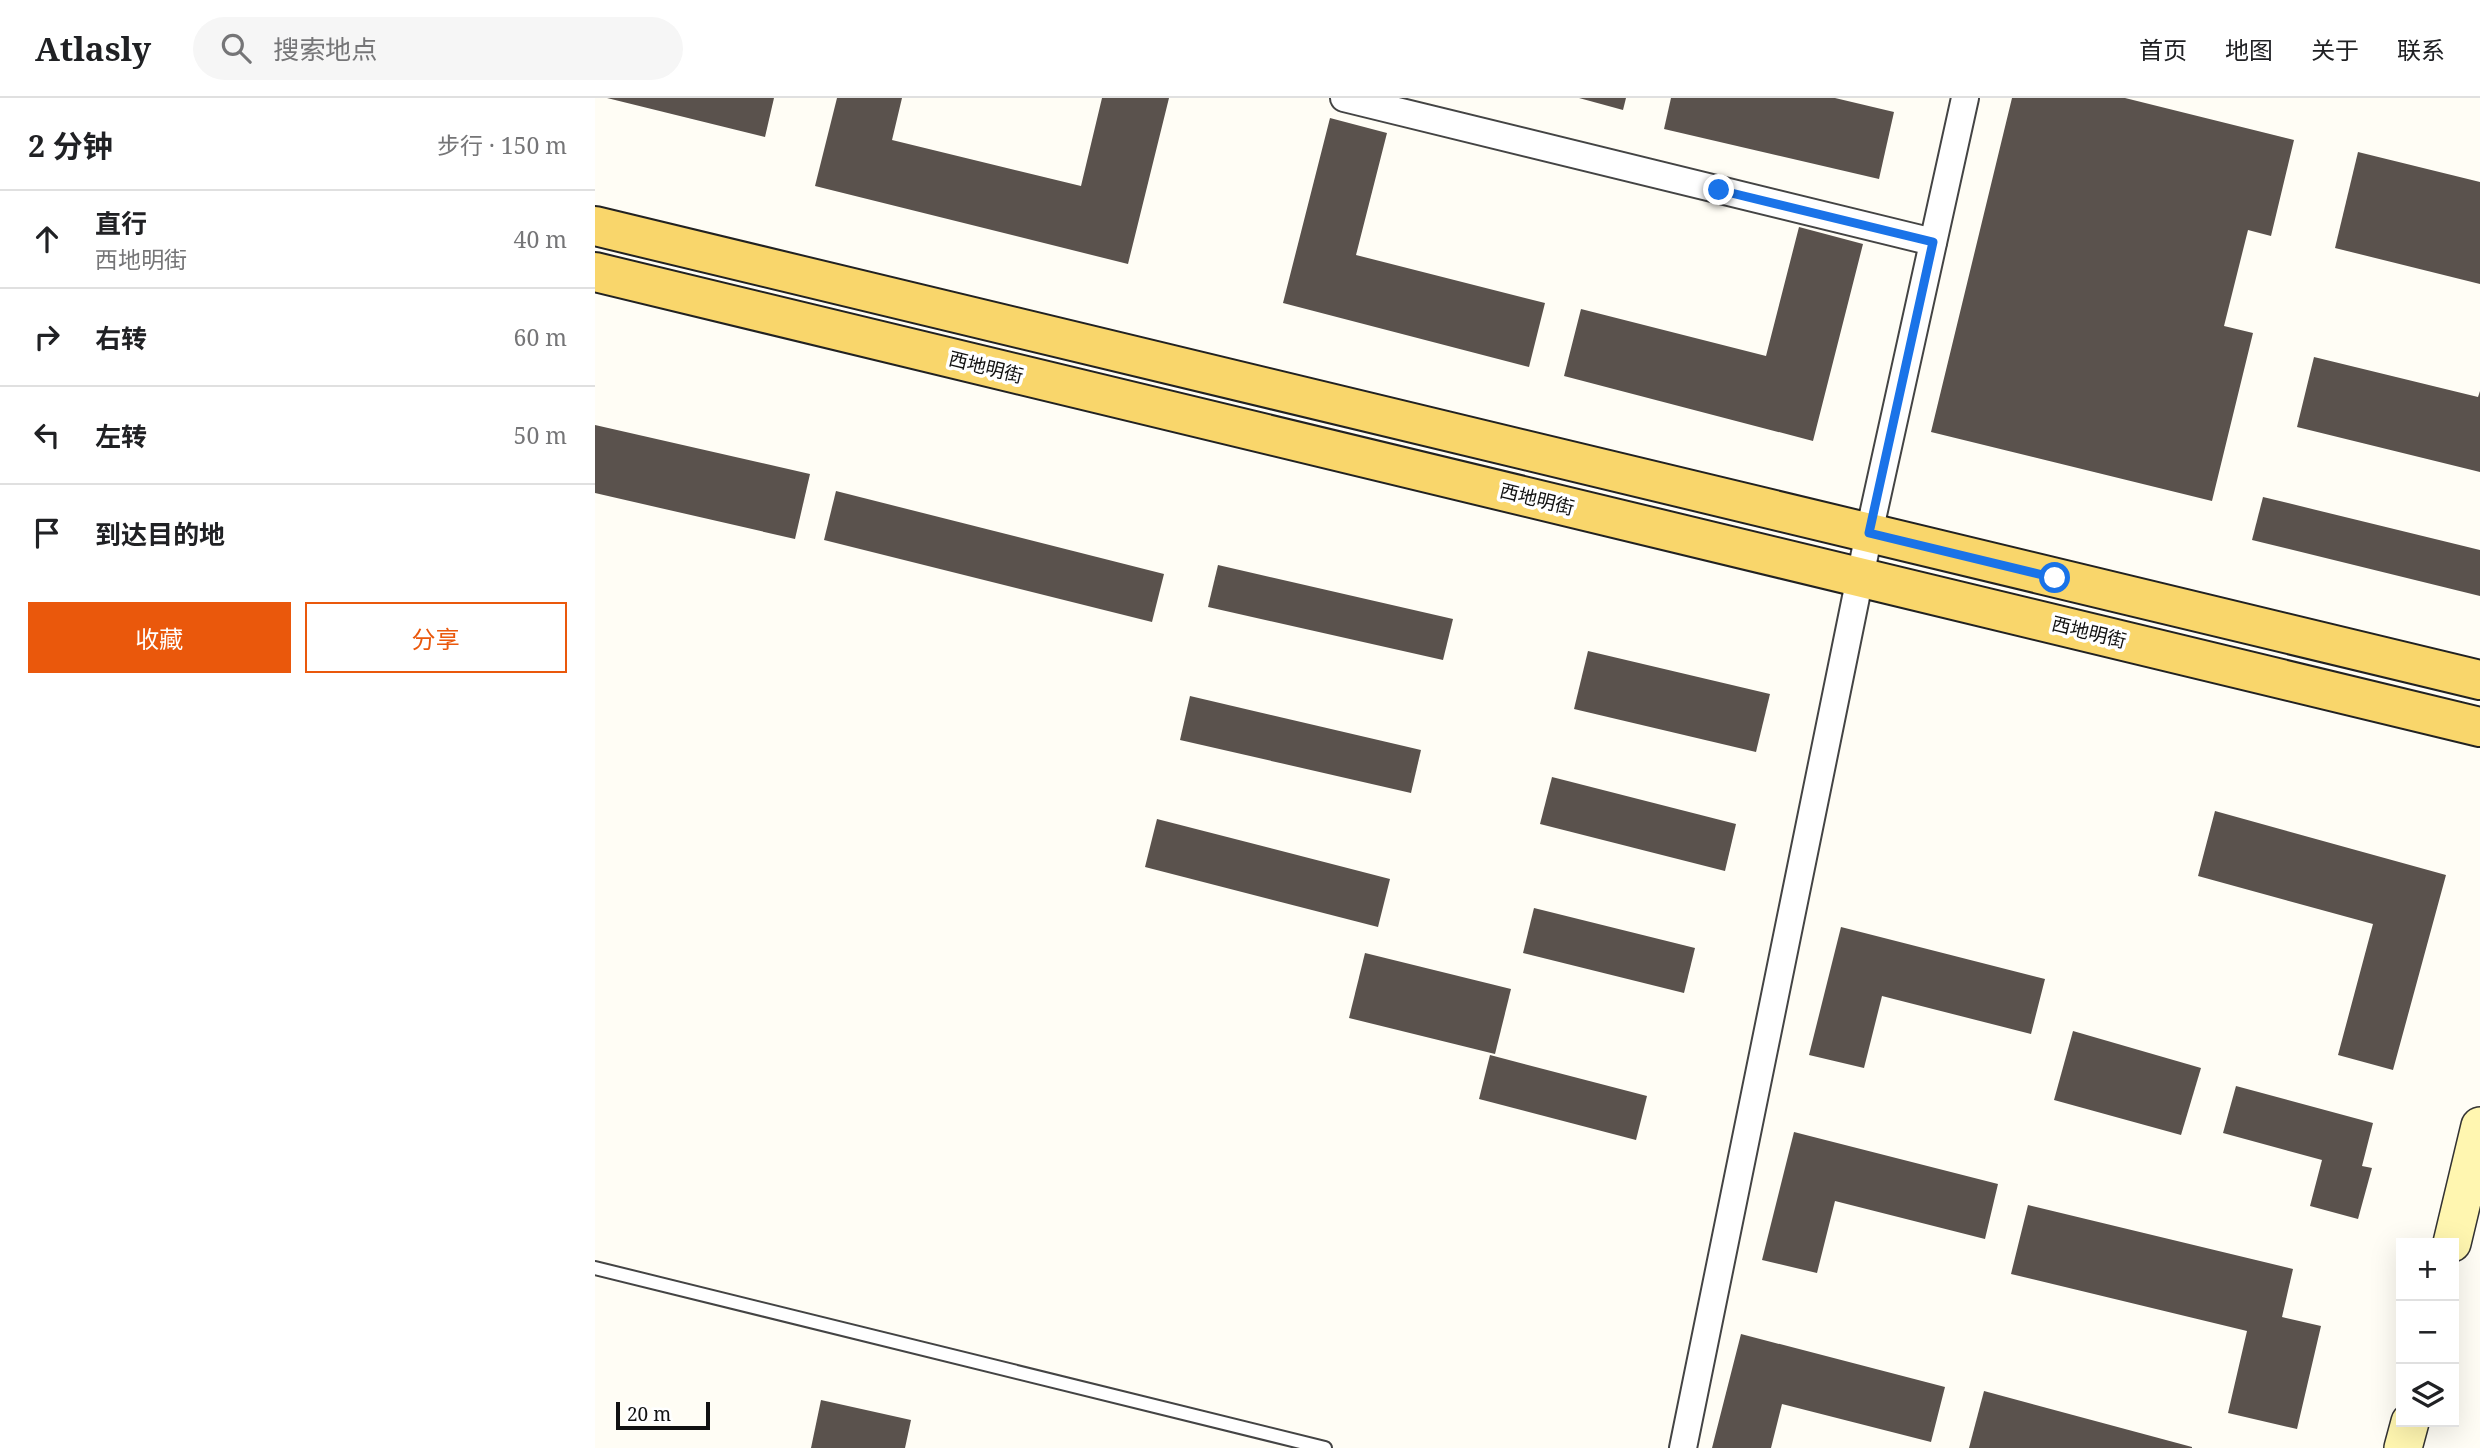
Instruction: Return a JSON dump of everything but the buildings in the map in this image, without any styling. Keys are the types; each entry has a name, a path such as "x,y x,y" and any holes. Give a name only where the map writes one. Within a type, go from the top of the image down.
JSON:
{"main road":[{"path":"595,226 2480,680"},
{"name":"西地明街","path":"595,272 2480,727"}],"street":[{"path":"1344,98 1933,242"},
{"path":"1683,1448 1869,533 1965,98"},
{"path":"2453,1238 2480,1126"},
{"path":"2403,1448 2409,1427"}],"lane":[{"path":"595,1268 1325,1448"}],"route":[{"path":"1719,190 1933,242 1869,533 2055,578"}]}
